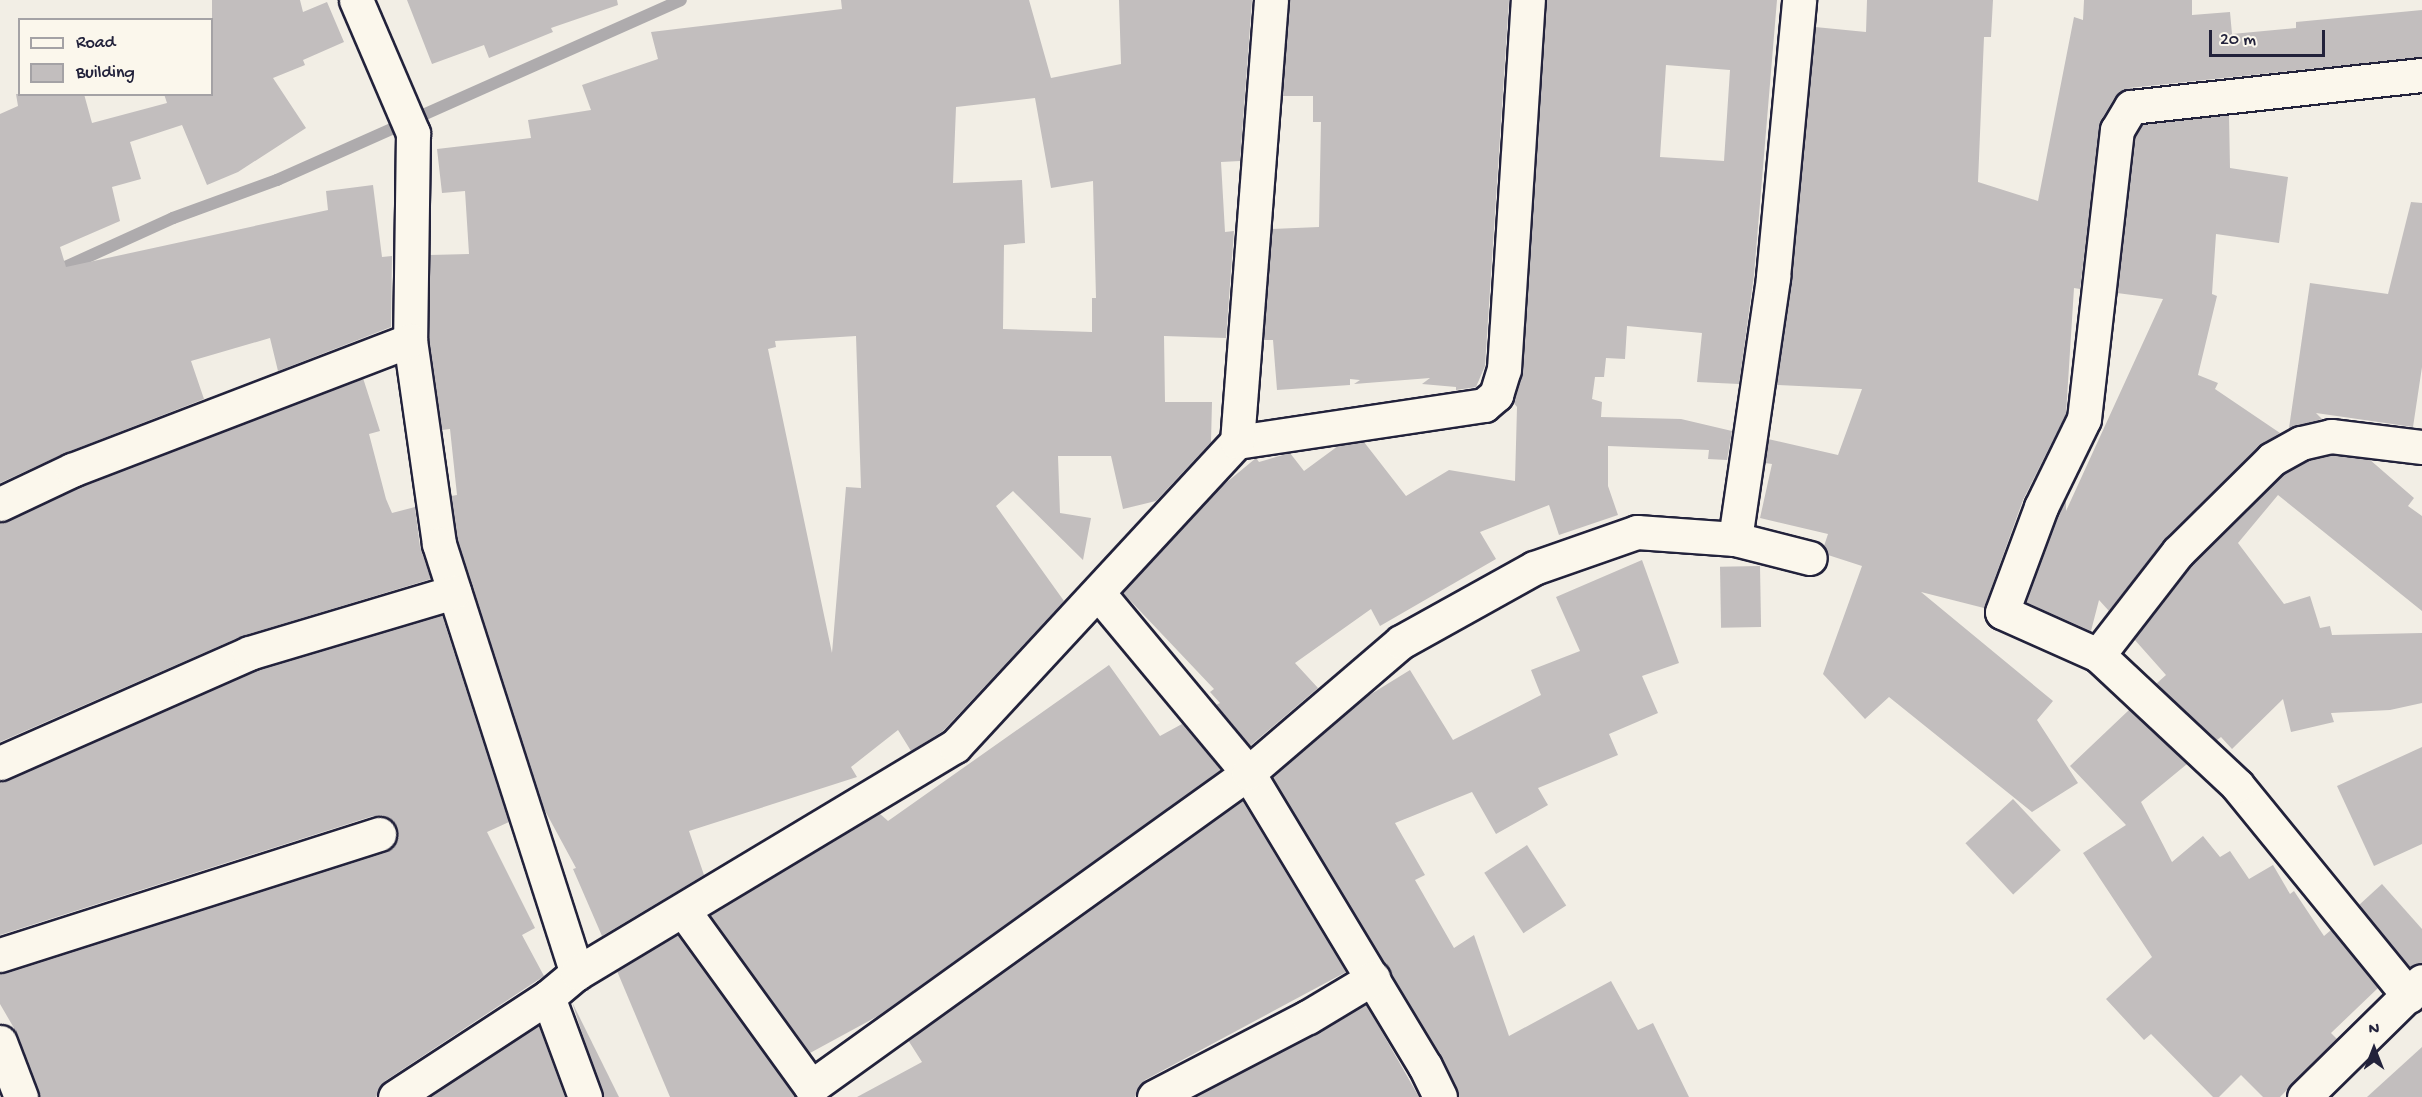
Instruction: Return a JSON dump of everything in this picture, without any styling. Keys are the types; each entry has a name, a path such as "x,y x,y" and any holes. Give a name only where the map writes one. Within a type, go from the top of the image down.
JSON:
{"street":[{"path":"356,0 413,132 410,340 439,544 577,973"},
{"path":"394,1097 548,997 577,973 955,746 1099,594 1237,442 1271,0"},
{"path":"1237,442 1484,405 1496,395 1504,369 1528,0"},
{"path":"1735,539 1773,277 1799,0"},
{"path":"2304,1097 2416,988 2237,785 2098,654 2002,612 2041,507 2084,419 2117,130 2131,107 2158,102 2422,75"},
{"path":"0,504 72,470 410,340"},
{"path":"2098,654 2178,552 2272,459 2301,443 2331,436 2421,444"},
{"path":"683,910 811,1087 1248,773 1401,642 1534,567 1637,532 1735,539 1810,558"},
{"path":"0,763 249,653 454,592"},
{"path":"1099,594 1248,773 1373,978 1440,1097"},
{"path":"0,955 379,834"},
{"path":"1154,1097 1308,1017 1373,978"},
{"path":"548,997 585,1097"},
{"path":"0,1044 21,1097"}],"building":[{"path":"212,0 300,0 303,12 327,2 344,42 303,60 305,65 273,78 306,128 238,172 207,185 182,125 130,142 141,179 112,187 120,221 60,247 66,267 328,210 326,191 373,185 382,257 392,256 391,327 278,371 270,338 191,361 204,399 65,453 0,483 0,114 18,106 16,94 18,96 85,96 92,123 167,103 165,96 213,96"},
{"path":"407,0 617,0 618,5 551,28 553,32 489,58 484,45 432,64"},
{"path":"841,0 1029,0 1051,78 1121,64 1119,0 1252,0 1240,161 1221,162 1225,232 1234,231 1226,338 1164,336 1165,402 1212,402 1211,442 1156,501 1123,509 1111,456 1058,456 1060,513 1091,518 1083,560 1013,491 996,506 1064,601 943,731 911,751 898,730 851,767 857,777 689,831 704,875 602,936 573,869 576,868 543,807 457,540 451,496 457,495 450,429 442,430 429,339 430,255 469,254 465,191 442,193 437,149 531,138 528,120 591,110 582,85 658,59 651,32 842,9","holes":["1035,98 1051,188 1093,181 1096,298 1092,298 1092,332 1003,329 1004,245 1025,243 1022,180 953,183 956,107","856,336 861,488 846,487 832,653 768,349 776,347 775,341"]},
{"path":"1290,0 1509,0 1485,366 1476,387 1456,390 1456,387 1422,384 1430,378 1354,384 1360,380 1350,379 1350,385 1277,390 1273,340 1264,340 1272,229 1319,227 1321,122 1313,122 1313,96 1282,96"},
{"path":"1547,0 1777,0 1754,275 1739,384 1697,382 1702,333 1627,326 1625,359 1606,358 1604,377 1595,377 1592,399 1602,402 1601,417 1681,419 1732,431 1727,460 1708,459 1709,450 1608,446 1608,486 1618,515 1559,535 1549,505 1480,532 1496,559 1380,626 1371,609 1295,663 1318,688 1250,746 1216,705 1220,703 1210,692 1214,689 1123,593 1221,487 1256,458 1259,462 1290,453 1304,471 1338,446 1364,442 1406,496 1449,470 1515,481 1517,407 1513,402 1523,370","holes":["1666,65 1730,70 1724,161 1660,157"]},
{"path":"1867,0 1993,0 1991,37 1984,37 1978,182 2038,201 2074,17 2083,20 2084,0 2192,0 2192,15 2230,12 2232,34 2296,28 2296,22 2422,10 2422,57 2129,88 2115,97 2101,120 2080,289 2074,288 2066,414 2023,500 1984,608 1921,592 2053,701 2037,720 2078,783 2032,812 1889,697 1865,719 1823,674 1862,566 1828,555 1824,546 1828,534 1760,518 1772,464 1765,463 1768,439 1838,455 1862,389 1776,385 1792,279 1815,27 1866,32"},
{"path":"2229,115 2230,168 2288,177 2279,243 2216,234 2212,294 2217,296 2198,375 2218,383 2215,389 2280,433 2259,446 2165,539 2109,611 2099,600 2091,631 2026,602 2058,514 2066,499 2066,511 2163,299 2117,293 2135,136 2142,125"},
{"path":"2411,202 2422,203 2422,367 2413,427 2316,413 2322,419 2289,428 2310,283 2388,294"},
{"path":"363,378 380,431 369,434 386,499 392,513 415,507 420,547 431,579 242,636 0,742 0,522 79,487"},
{"path":"2332,455 2369,459 2414,498 2408,506 2422,516 2422,611 2278,495 2238,543 2284,604 2310,596 2320,628 2330,626 2332,635 2422,633 2422,703 2390,710 2331,713 2334,722 2291,732 2283,699 2232,749 2221,737 2217,740 2156,684 2166,675 2134,639 2192,564 2283,474 2308,461"},
{"path":"1642,560 1679,663 1642,676 1658,713 1609,734 1618,755 1538,788 1548,805 1496,834 1472,792 1395,823 1425,875 1415,880 1454,948 1474,935 1509,1036 1611,981 1638,1030 1653,1023 1689,1097 1459,1097 1441,1056 1272,777 1363,699 1410,670 1453,740 1541,695 1531,670 1580,651 1556,597"},
{"path":"1760,566 1761,627 1721,628 1720,567"},
{"path":"442,615 509,822 487,832 535,928 522,935 544,976 385,1081 376,1097 39,1097 18,1035 0,1004 0,973 385,852 393,846 397,829 391,820 373,816 0,935 0,781 255,671"},
{"path":"1109,665 1160,736 1182,724 1221,770 878,1016 810,1053 710,915 879,813 888,821"},
{"path":"2129,710 2187,764 2141,802 2172,862 2203,836 2220,857 2230,851 2249,879 2273,865 2290,894 2294,891 2324,936 2331,930 2378,988 2331,1033 2337,1039 2280,1097 2263,1097 2241,1075 2219,1097 2213,1097 2151,1034 2144,1040 2106,999 2152,957 2083,853 2126,825 2070,766"},
{"path":"2422,747 2422,844 2374,866 2337,786"},
{"path":"2013,799 2061,850 2013,895 1965,843"},
{"path":"1242,800 1346,972 1145,1080 1135,1097 857,1097 922,1062 908,1040"},
{"path":"1527,845 1566,905 1523,933 1484,873"},
{"path":"2382,884 2422,929 2422,963 2410,967 2359,905"},
{"path":"678,934 795,1097 670,1097 617,971"},
{"path":"572,1002 619,1097 603,1097"},
{"path":"1366,1004 1419,1097 1195,1097 1317,1034"},
{"path":"539,1026 565,1097 429,1097"},
{"path":"2422,1047 2422,1097 2367,1097"}],"waterway":[{"path":"52,273 173,218 277,180 681,0"}]}
